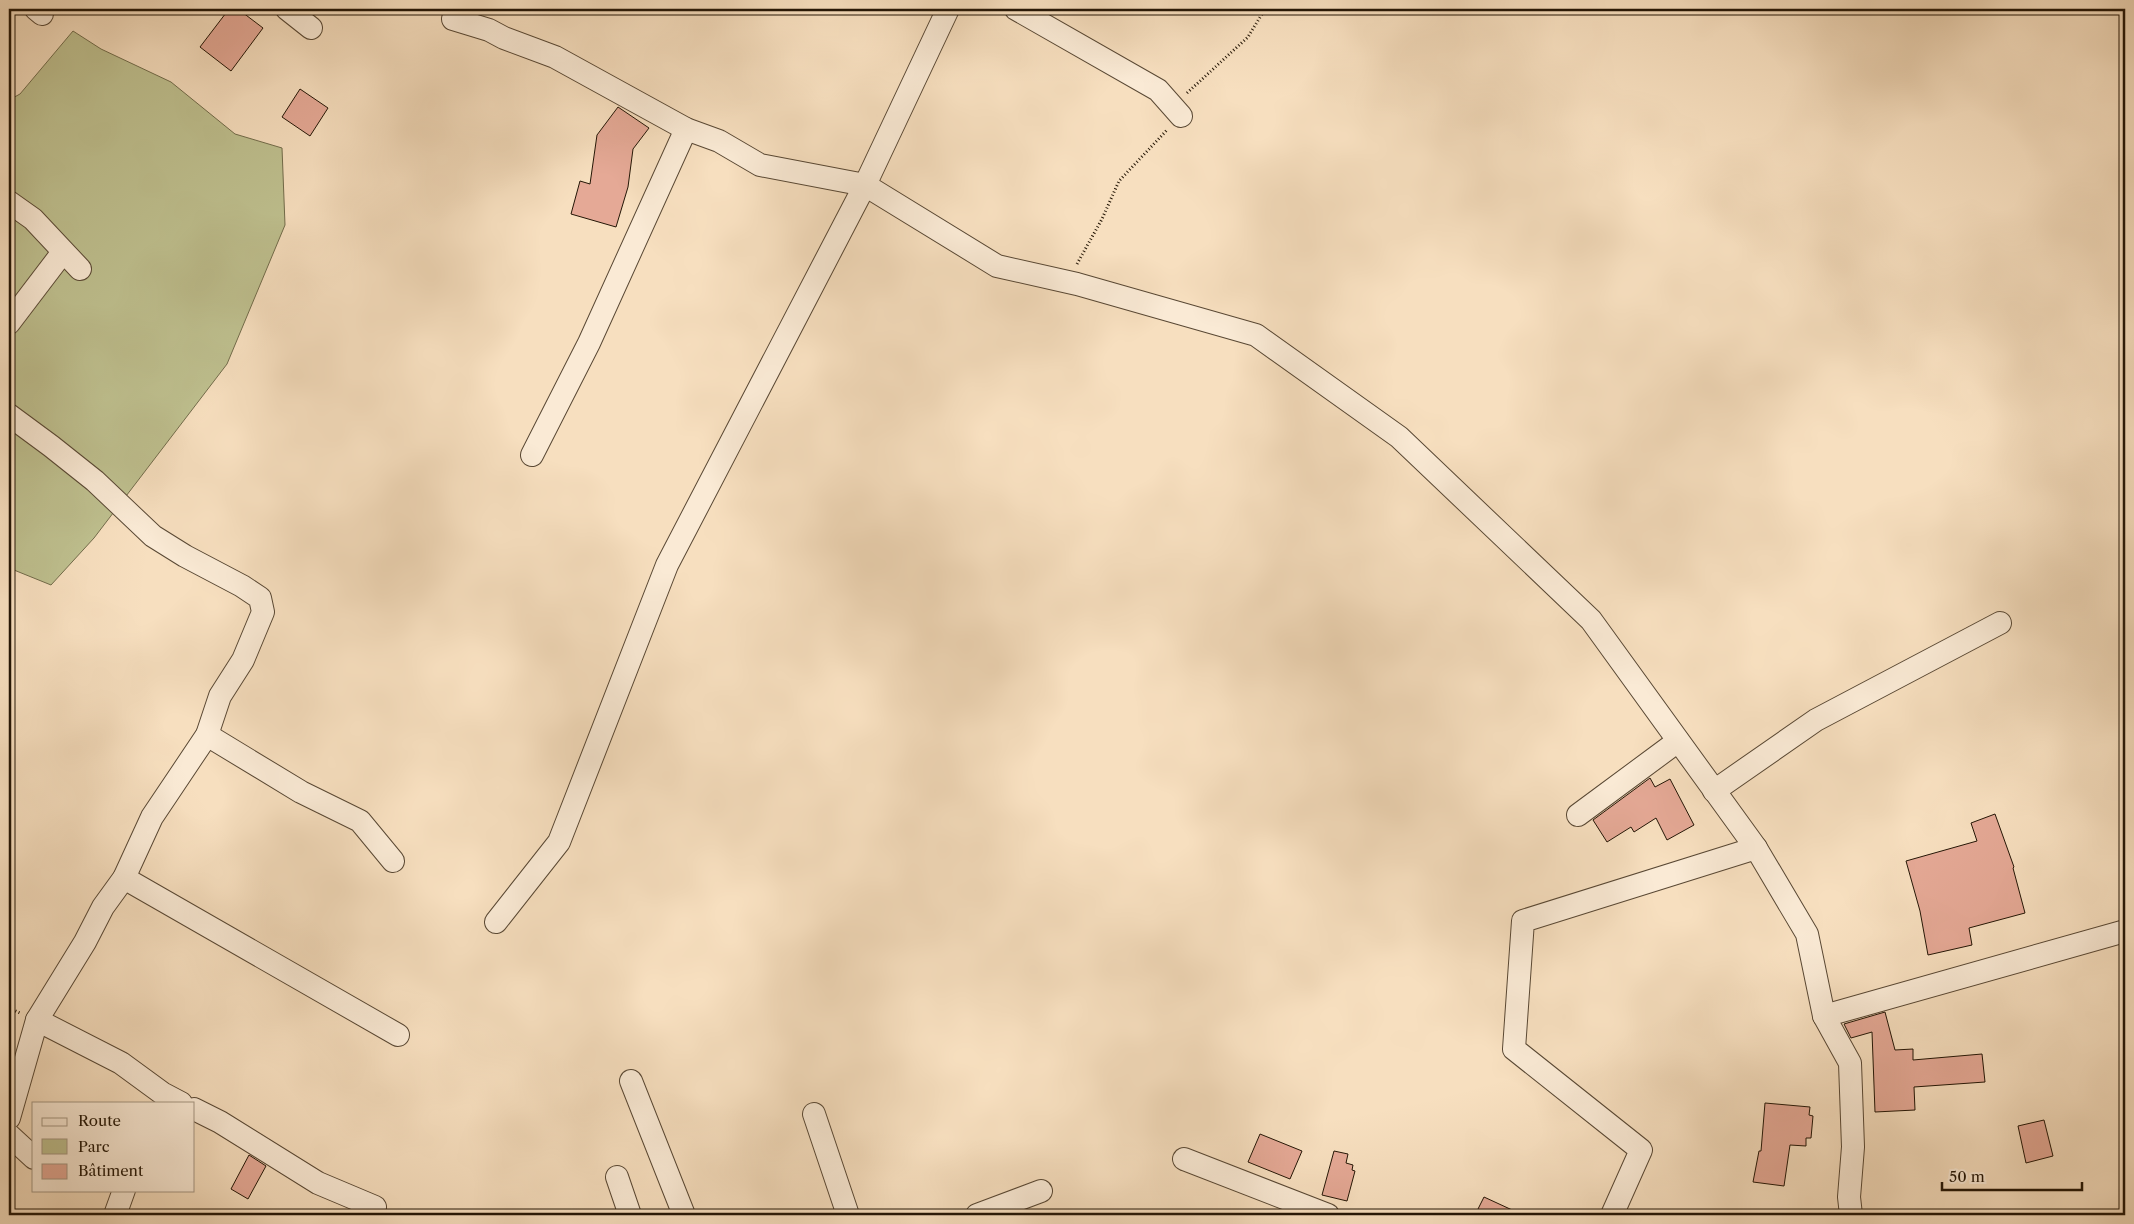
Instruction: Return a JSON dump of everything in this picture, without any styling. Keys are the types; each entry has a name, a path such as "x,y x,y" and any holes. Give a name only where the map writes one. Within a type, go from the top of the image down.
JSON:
{"street":[{"path":"287,9 311,28"},
{"path":"456,9 453,19 490,30 504,38 555,57 686,129 719,141 760,165 865,185 997,266 1077,284 1256,336 1399,437 1591,620 1756,848 1807,934 1824,1016 1850,1063 1853,1148 1849,1197 1851,1215"},
{"path":"496,922 559,842 667,565 865,185 948,9"},
{"path":"1016,9 1158,90 1180,116"},
{"path":"532,455 589,343 686,129"},
{"path":"9,202 33,219 80,270"},
{"path":"9,323 63,252"},
{"path":"9,415 95,481 153,536 260,598 263,612 243,660 220,696 207,735 152,817 124,878 103,907 85,942 37,1020 9,1118"},
{"path":"1714,791 1816,720 2000,623"},
{"path":"207,735 301,792 360,822 393,861"},
{"path":"1578,815 1678,741"},
{"path":"1612,1215 1641,1150 1514,1049 1523,921 1756,848"},
{"path":"124,878 398,1035"},
{"path":"1824,1016 2125,931"},
{"path":"37,1020 121,1063 167,1100"},
{"path":"631,1081 684,1215"},
{"path":"195,1110 220,1122 318,1183 375,1207"},
{"path":"814,1114 848,1215"},
{"path":"9,1135 32,1156"},
{"path":"1184,1159 1328,1215"},
{"path":"617,1178 630,1215"},
{"path":"977,1215 1041,1191"},
{"path":"114,1215 123,1192"}],"path":[{"path":"1077,284 1074,268 1102,219 1119,182 1180,116 1184,96 1248,37 1265,9"}],"green space":[{"path":"73,31 101,49 171,82 235,134 282,148 285,225 227,364 94,538 51,585 9,568 9,100 20,94"}],"building":[{"path":"229,9 238,9 263,28 231,71 200,47"},
{"path":"300,89 328,108 310,136 282,117"},
{"path":"618,107 649,128 633,149 628,187 616,227 571,214 580,181 590,184 597,135"},
{"path":"1650,778 1655,787 1670,779 1694,825 1667,840 1656,818 1634,832 1631,827 1607,842 1593,820"},
{"path":"1995,814 2014,867 2025,913 1969,928 1972,945 1928,955 1920,911 1906,861 1977,841 1971,823"},
{"path":"1885,1012 1895,1050 1913,1049 1913,1060 1982,1054 1985,1082 1914,1087 1915,1110 1875,1112 1872,1032 1851,1038 1844,1024"},
{"path":"1765,1103 1810,1107 1809,1115 1813,1116 1811,1138 1806,1138 1806,1146 1790,1145 1784,1186 1753,1182 1759,1151 1761,1151"},
{"path":"2044,1120 2053,1156 2026,1163 2018,1126"},
{"path":"1260,1134 1302,1151 1290,1179 1248,1162"},
{"path":"1334,1151 1348,1154 1346,1163 1353,1165 1352,1170 1355,1171 1347,1201 1322,1195"},
{"path":"249,1155 266,1166 248,1199 231,1189"},
{"path":"1484,1197 1523,1215 1475,1215"}]}
